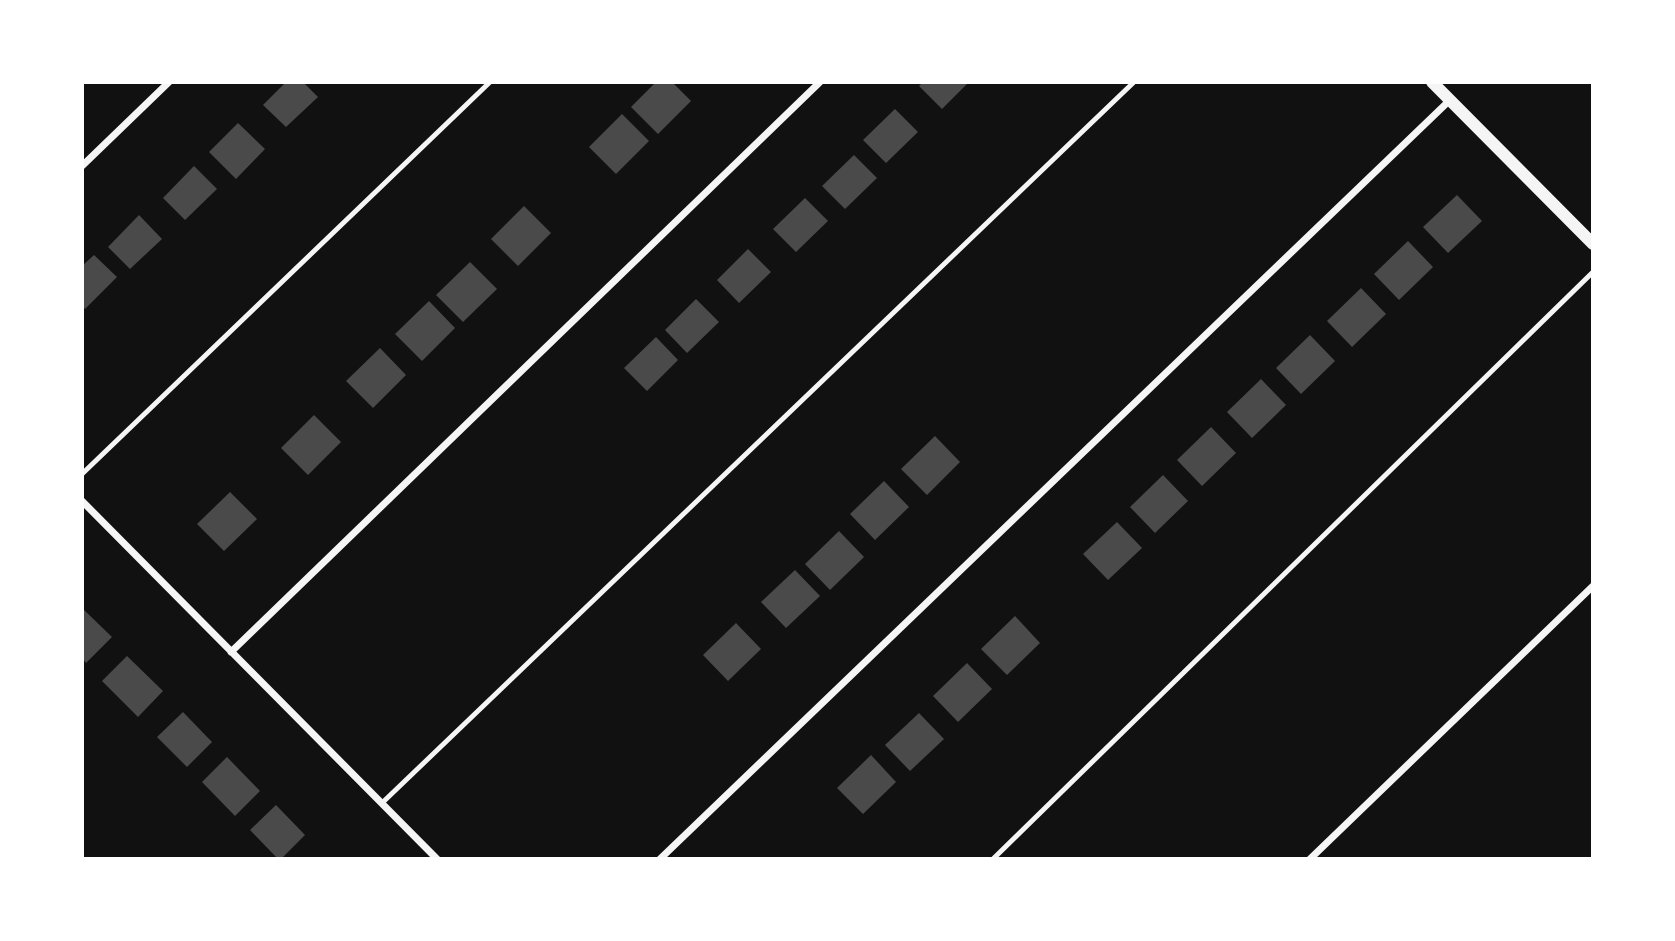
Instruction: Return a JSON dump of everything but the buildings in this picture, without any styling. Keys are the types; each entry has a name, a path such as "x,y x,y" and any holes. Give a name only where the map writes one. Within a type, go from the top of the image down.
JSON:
{"street":[{"path":"82,166 169,82"},
{"path":"232,652 820,82"},
{"path":"1433,82 1593,244"},
{"path":"660,859 1450,100"},
{"path":"82,501 437,859"},
{"path":"1310,859 1593,586"}],"lane":[{"path":"82,474 490,82"},
{"path":"382,803 1134,82"},
{"path":"993,859 1593,272"}]}
